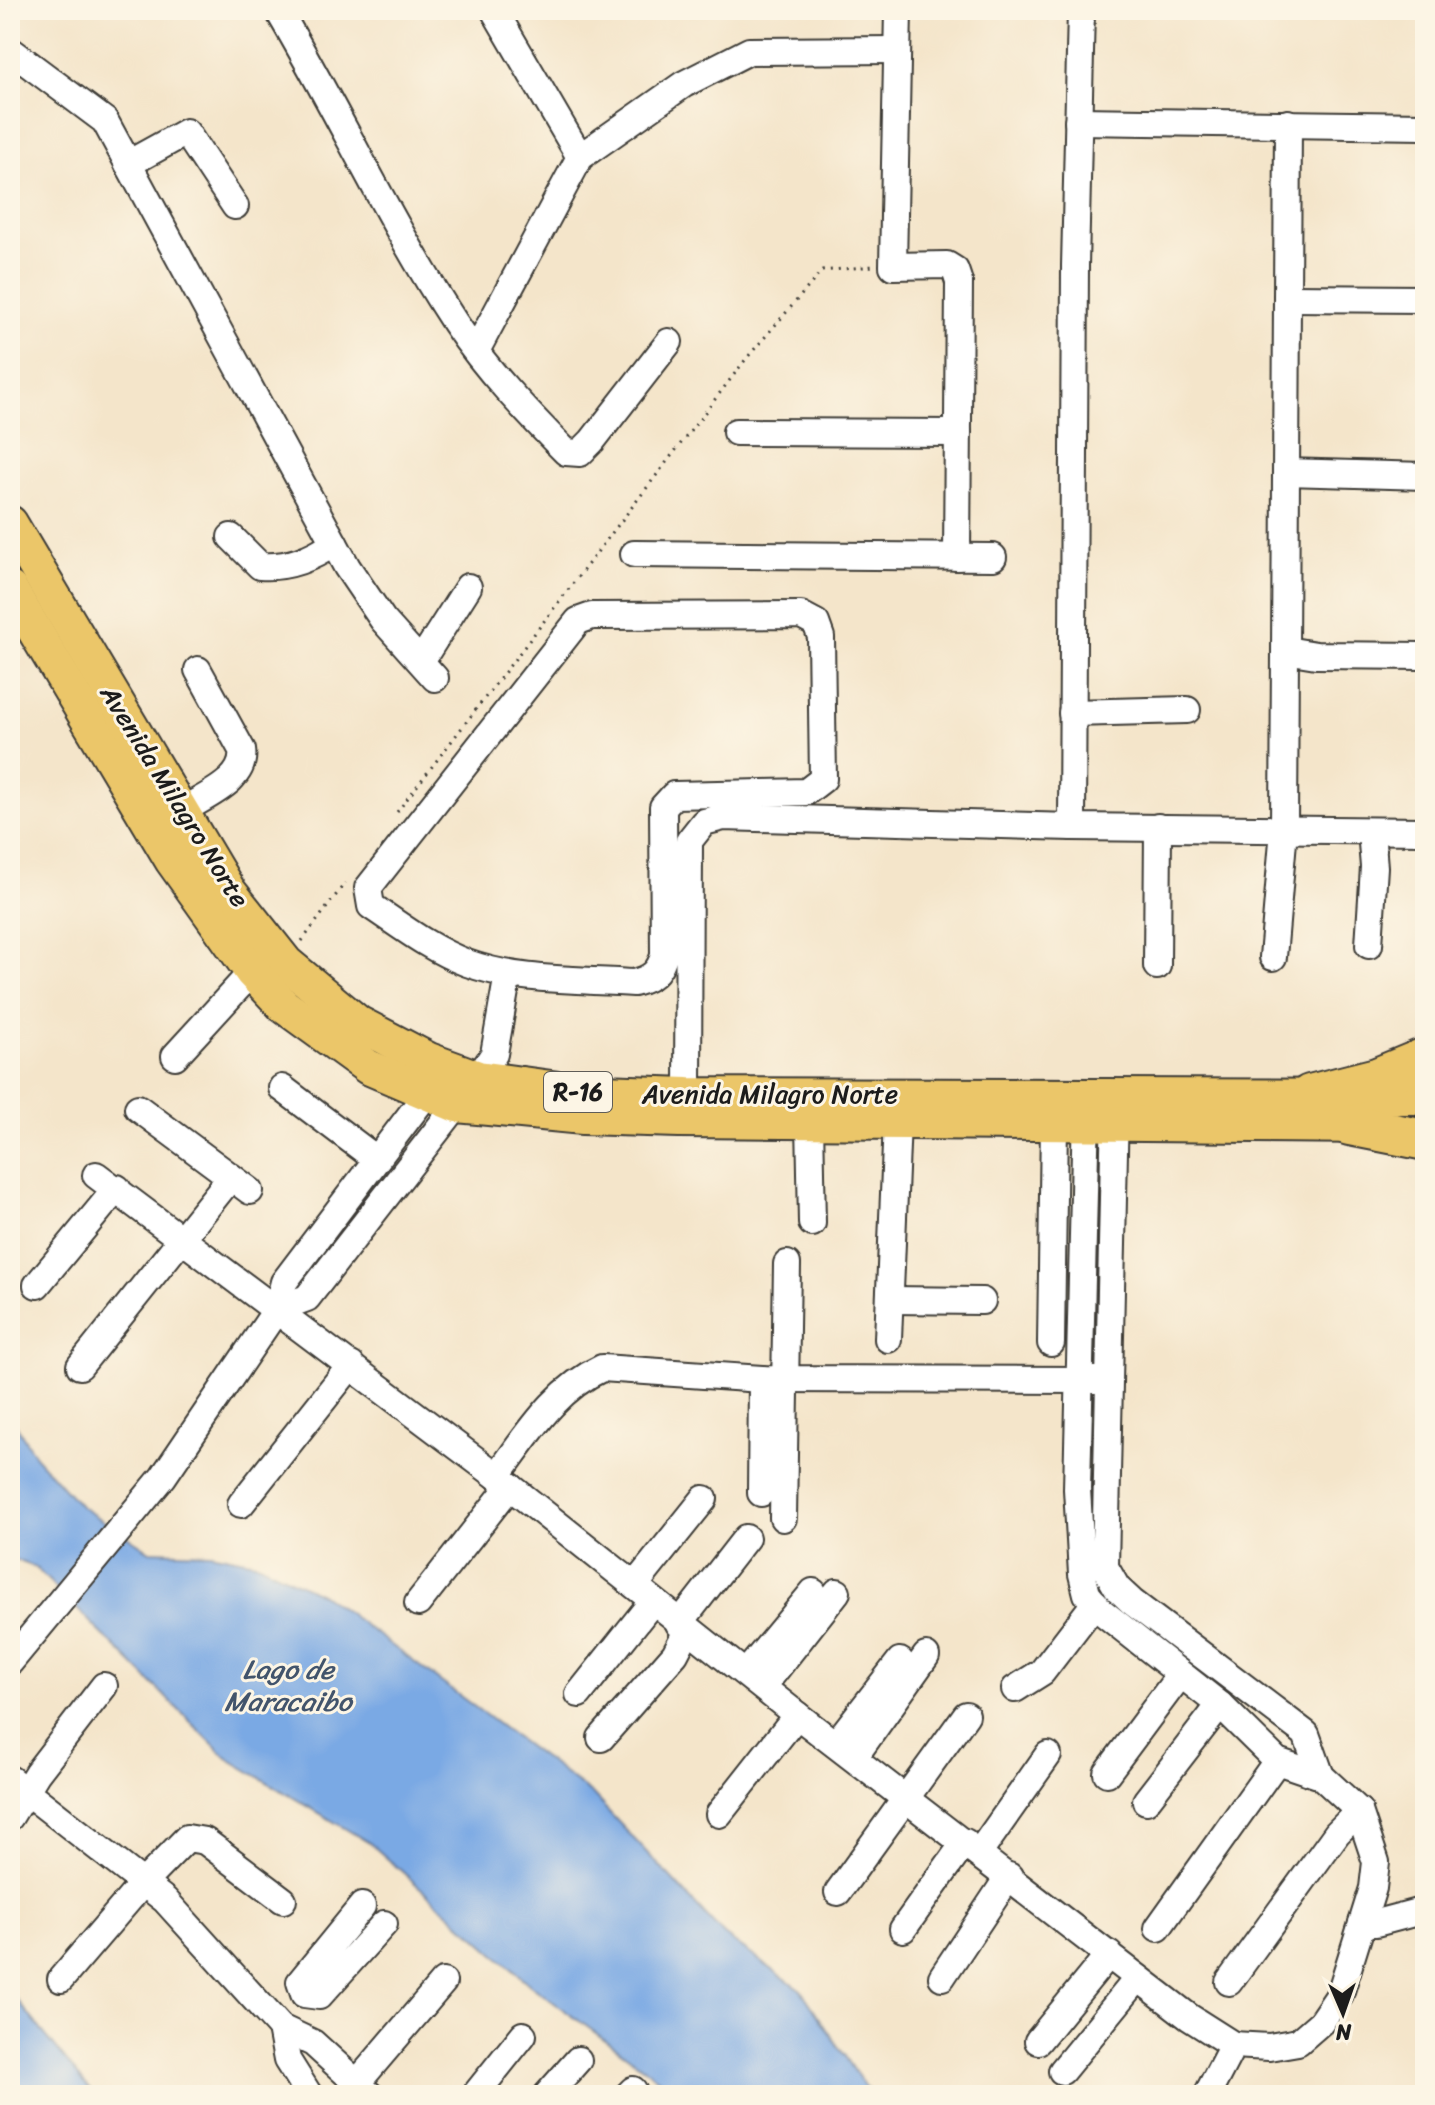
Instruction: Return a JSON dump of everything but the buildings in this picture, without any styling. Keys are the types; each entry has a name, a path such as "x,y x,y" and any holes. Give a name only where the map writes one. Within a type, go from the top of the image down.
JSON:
{"highway":[{"path":"1310,1095 1377,1078 1425,1058"},
{"path":"1349,1125 1425,1140"}],"main road":[{"name":"Avenida Milagro Norte","path":"10,523 228,890 286,963 358,1023 452,1085 1425,1127"},
{"name":"Avenida Milagro Norte","path":"10,589 172,860 252,972 284,1006 368,1067 583,1117 897,1121 1310,1095 1425,1097"}],"street":[{"path":"278,10 366,176 456,324 514,401 566,452 573,454 592,441 669,342"},
{"path":"494,10 580,157"},
{"path":"898,10 893,266 947,265 955,270 959,282 957,557"},
{"path":"1072,827 1081,10"},
{"path":"10,50 105,121 334,543 383,620 428,670 468,587"},
{"path":"476,351 580,157 684,84 749,51 897,50"},
{"path":"1078,121 1425,126"},
{"path":"1273,957 1284,829 1288,123"},
{"path":"128,164 186,132 192,135 235,206"},
{"path":"1287,298 1425,299"},
{"path":"736,432 958,433"},
{"path":"1286,472 1425,476"},
{"path":"231,537 260,566 281,567 318,554 334,543"},
{"path":"634,554 993,557"},
{"path":"801,615 816,623 821,637 823,779 806,792 674,795 666,801 663,807 664,956 659,970 650,978 634,983 508,974 469,964 437,950 371,906 368,888 578,621 592,616 801,615"},
{"path":"1286,650 1316,655 1425,656"},
{"path":"182,811 238,774 244,762 242,750 198,670"},
{"path":"1072,713 1187,710"},
{"path":"688,1095 689,841 704,822 724,817 1072,827 1425,831"},
{"path":"1157,966 1158,827"},
{"path":"1369,945 1374,867 1371,831"},
{"path":"175,1056 252,972"},
{"path":"10,1662 163,1477 277,1309 284,1282 376,1159 452,1085 494,1054 508,974"},
{"path":"277,1309 307,1298 452,1085"},
{"path":"282,1088 376,1159"},
{"path":"80,1366 181,1238 240,1184 138,1108"},
{"path":"37,1285 107,1182 511,1487 683,1627 846,1749 1138,1978 1233,2045 1269,2047 1298,2042 1321,2022 1340,1994 1373,1888 1376,1862 1359,1811 1321,1776 1277,1761 1220,1705 1180,1675 1087,1594 1082,1574 1077,1489 1084,1186 1091,1111"},
{"path":"1051,1343 1054,1188 1091,1111"},
{"path":"1091,1111 1108,1379 1105,1567 1132,1602 1306,1734 1321,1776"},
{"path":"810,1121 812,1223"},
{"path":"888,1339 897,1121"},
{"path":"1054,1188 1084,1186"},
{"path":"761,1493 787,1264"},
{"path":"890,1300 982,1301"},
{"path":"241,1504 351,1365"},
{"path":"426,1606 511,1487 559,1395 581,1378 602,1368 775,1378 1108,1379"},
{"path":"775,1378 783,1518"},
{"path":"579,1694 704,1499"},
{"path":"601,1738 675,1654 683,1627 746,1538"},
{"path":"755,1679 825,1592"},
{"path":"1015,1689 1042,1672 1095,1603"},
{"path":"846,1749 913,1659"},
{"path":"1107,1773 1180,1675"},
{"path":"10,1817 18,1785 104,1686"},
{"path":"1146,1801 1220,1705"},
{"path":"719,1814 797,1715"},
{"path":"838,1892 966,1715"},
{"path":"903,1929 1048,1755"},
{"path":"1158,1928 1277,1761"},
{"path":"18,1785 165,1900 278,2024 313,2043 363,2089 443,1982"},
{"path":"1229,1982 1337,1833 1359,1811"},
{"path":"57,1974 139,1879 181,1841 193,1837 205,1841 283,1900"},
{"path":"942,1977 1009,1876"},
{"path":"304,1994 300,1982 362,1906"},
{"path":"1362,1923 1425,1910"},
{"path":"304,1994 319,1996 384,1924"},
{"path":"1038,2041 1109,1954"},
{"path":"1062,2071 1138,1978"},
{"path":"278,2024 304,1994"},
{"path":"278,2024 287,2060 309,2095"},
{"path":"475,2095 523,2035"},
{"path":"1207,2095 1233,2045"},
{"path":"547,2095 578,2060"}],"path":[{"path":"476,706 746,359 822,271 893,266"}],"water":[{"name":"Lago de Maracaibo","path":"10,1415 35,1456 80,1506 150,1551 210,1553 255,1562 325,1596 592,1794 724,1935 801,1990 866,2088 875,2095 678,2093 530,1985 371,1844 227,1758 35,1567 10,1558"},
{"path":"10,1994 13,1995 94,2095 10,2095"}]}
